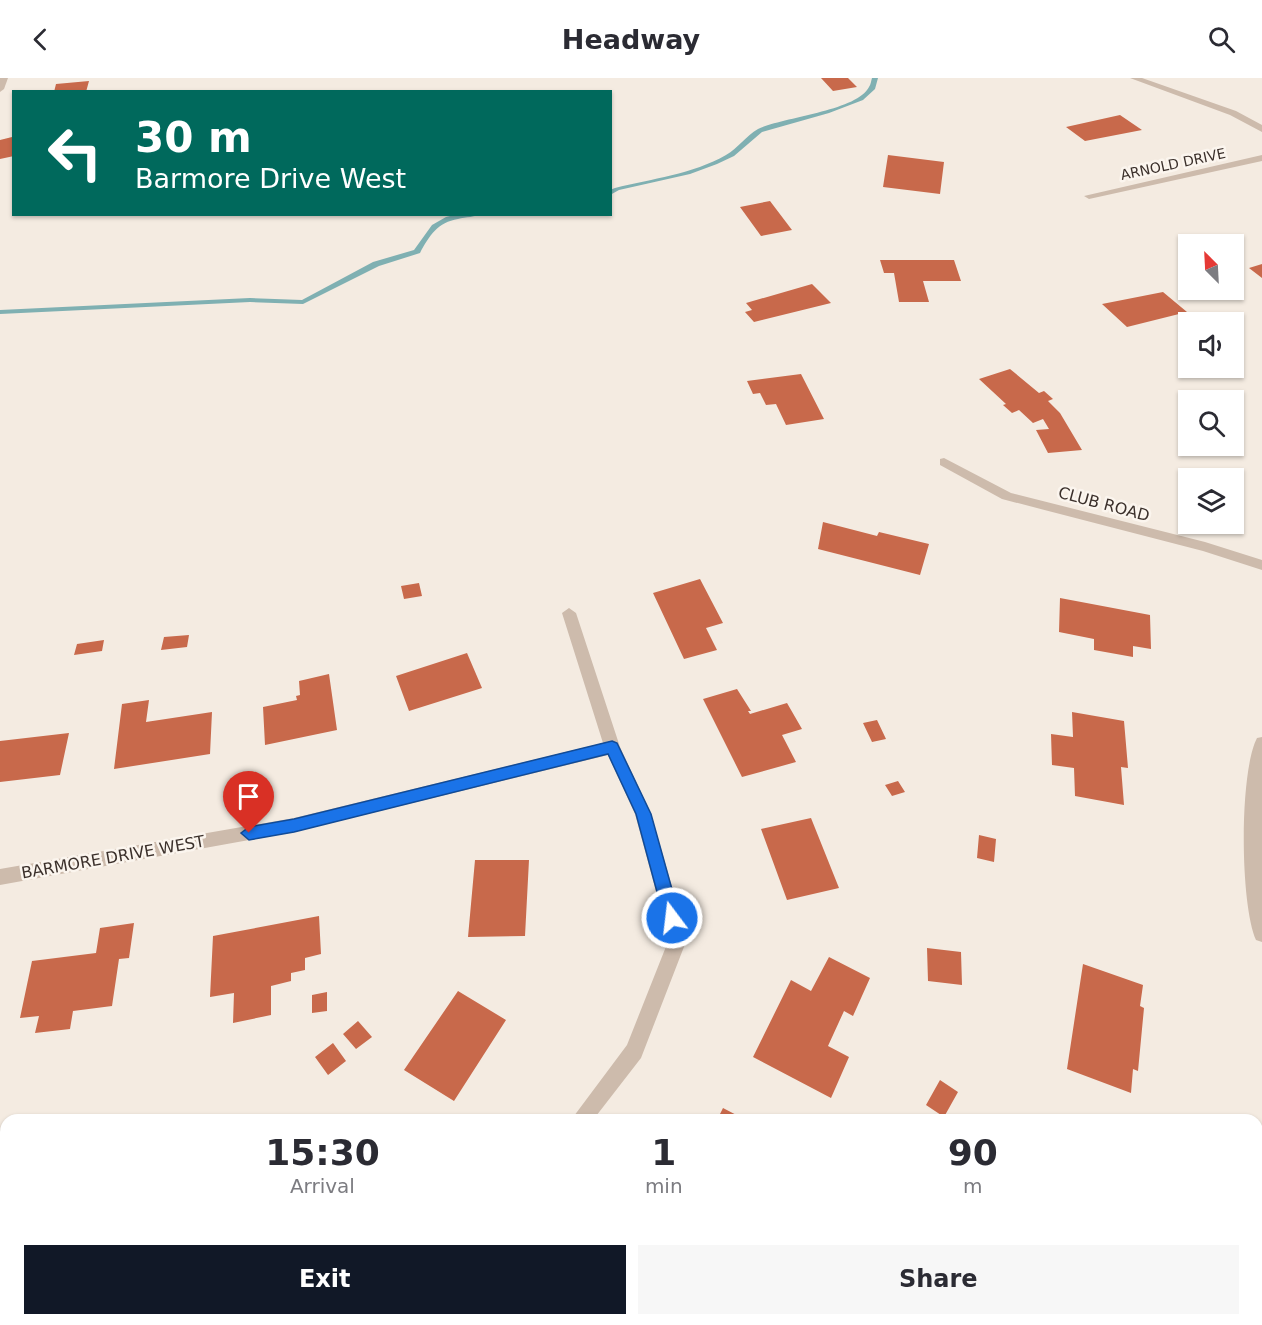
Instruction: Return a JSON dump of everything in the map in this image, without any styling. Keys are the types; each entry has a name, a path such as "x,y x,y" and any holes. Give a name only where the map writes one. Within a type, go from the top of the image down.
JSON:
{"street":[{"path":"0,89 4,78"},
{"path":"1134,78 1233,113 1262,129"},
{"name":"ARNOLD DRIVE","path":"1089,196 1262,158"},
{"name":"CLUB ROAD","path":"944,462 1007,496 1205,547 1262,565"},
{"path":"569,613 612,747 643,814 678,939 634,1051 586,1114"},
{"path":"1262,743 1254,781 1254,906 1262,934"},
{"name":"BARMORE DRIVE WEST","path":"0,877 294,825 612,747"}],"building":[{"path":"821,78 848,78 857,87 833,91"},
{"path":"89,81 87,90 54,90 56,84"},
{"path":"1120,115 1142,130 1085,141 1066,127"},
{"path":"12,137 12,156 0,159 0,140"},
{"path":"888,155 944,162 940,194 883,187"},
{"path":"770,201 792,230 761,236 740,207"},
{"path":"880,260 954,260 961,281 923,281 929,302 899,302 894,273 884,273"},
{"path":"1262,264 1262,278 1249,268"},
{"path":"812,284 831,303 754,322 745,312 752,310 746,303"},
{"path":"1163,292 1187,312 1178,312 1178,314 1127,327 1102,304"},
{"path":"1010,369 1039,393 1044,391 1053,399 1048,401 1060,413 1082,450 1048,453 1036,430 1049,429 1043,419 1033,423 1019,410 1012,413 1003,405 1006,404 979,379"},
{"path":"801,374 824,419 786,425 776,404 766,405 760,393 753,394 747,381"},
{"path":"823,522 877,536 879,532 929,544 920,575 818,549"},
{"path":"700,579 723,623 706,628 717,650 684,659 653,593"},
{"path":"419,583 422,596 404,599 401,586"},
{"path":"1060,598 1150,615 1151,649 1133,646 1133,657 1094,650 1094,639 1059,632"},
{"path":"189,635 187,647 161,650 164,637"},
{"path":"104,640 102,651 74,655 77,644"},
{"path":"467,653 482,688 409,711 396,676"},
{"path":"329,674 337,730 265,745 263,707 297,700 296,696 300,695 299,681"},
{"path":"737,689 751,711 748,711 750,714 787,703 802,729 782,735 796,762 742,777 703,699"},
{"path":"149,700 146,722 212,712 210,754 114,769 122,704"},
{"path":"1072,712 1124,721 1128,768 1121,767 1124,805 1075,796 1074,768 1052,765 1051,734 1073,737"},
{"path":"877,720 886,739 872,742 863,723"},
{"path":"69,733 60,775 0,782 0,741"},
{"path":"898,781 905,792 892,796 885,785"},
{"path":"811,818 839,888 787,900 761,829"},
{"path":"979,835 996,839 994,862 977,858"},
{"path":"475,860 529,860 525,936 468,937"},
{"path":"319,916 321,954 305,958 305,970 291,973 291,981 271,986 271,1015 233,1023 234,993 210,997 213,936"},
{"path":"134,923 129,958 119,959 112,1006 73,1011 70,1029 35,1033 39,1016 20,1018 32,961 96,953 100,928"},
{"path":"927,948 961,952 962,985 928,981"},
{"path":"829,957 870,978 853,1016 844,1011 828,1046 849,1057 831,1098 753,1057 791,980 811,991"},
{"path":"1083,964 1143,985 1140,1006 1144,1008 1138,1071 1133,1069 1131,1093 1067,1069"},
{"path":"458,991 506,1020 454,1101 404,1070"},
{"path":"327,992 327,1011 312,1013 312,995"},
{"path":"358,1021 372,1037 356,1049 343,1034"},
{"path":"333,1043 346,1061 328,1075 315,1057"},
{"path":"940,1080 958,1092 946,1114 940,1114 926,1105"},
{"path":"723,1108 734,1114 720,1114"}],"waterway":[{"path":"612,192 701,168 727,157 760,131 846,106 872,89 875,78"},
{"path":"0,312 250,300 303,302 376,264 417,251 435,226 449,219 464,216"}],"route":[{"path":"249,833 294,825 612,747 643,814 672,918"}]}
